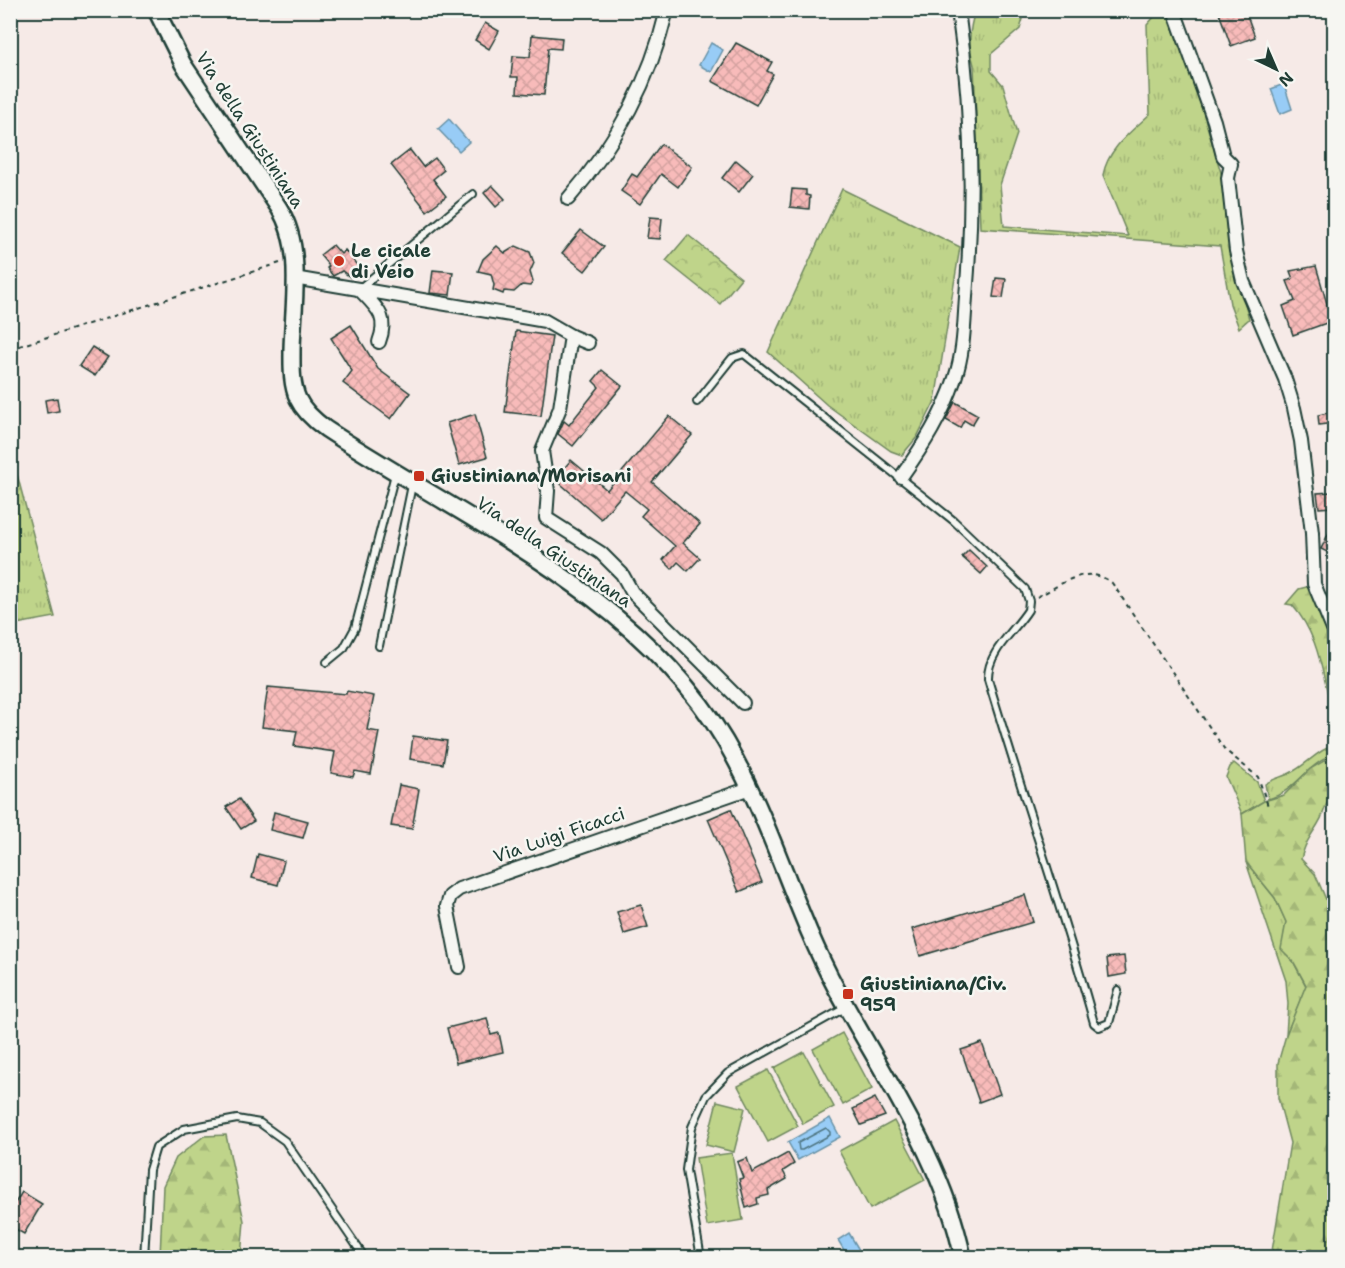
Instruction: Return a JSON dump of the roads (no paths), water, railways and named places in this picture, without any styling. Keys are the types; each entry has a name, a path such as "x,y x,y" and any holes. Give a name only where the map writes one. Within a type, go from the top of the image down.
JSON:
{"street":[{"name":"Via della Giustiniana","path":"156,10 183,64 282,212 290,232 294,258 292,371 299,401 317,422 395,474 536,560 602,605 634,632 671,669 705,711 750,788 822,962 927,1152 951,1212 963,1257"},
{"path":"568,199 589,175 618,133 634,103 660,38 667,10"},
{"path":"901,477 929,436 945,406 956,376 962,346 970,213 968,93 957,10"},
{"path":"1174,10 1214,121 1223,156 1231,164 1228,178 1236,251 1243,281 1286,379 1294,408 1301,441 1312,533 1314,584 1335,632"},
{"path":"294,278 545,321 588,343"},
{"path":"359,289 382,317 384,329 379,342"},
{"path":"571,336 560,408 543,451 548,491 546,518 601,553 622,574 632,592 743,703"},
{"name":"Via Luigi Ficacci","path":"459,967 447,906 450,896 459,889 750,788"}],"lane":[{"path":"1332,10 1335,16"},
{"path":"359,289 473,194"},
{"path":"697,402 732,358 744,354 901,477 1003,566 1024,589 1029,601 1028,610 1023,620 992,658 987,667 987,679 1024,801 1064,914 1094,1023 1099,1027 1109,1023 1119,990"},
{"path":"327,662 344,648 355,628 395,474"},
{"path":"380,646 412,484"},
{"path":"701,1257 686,1170 692,1127 706,1096 728,1073 846,1008"},
{"path":"144,1257 149,1170 156,1147 184,1129 237,1119 260,1123 285,1142 365,1257"}],"water":[{"path":"711,43 723,50 711,72 699,65"},
{"path":"1284,84 1292,109 1280,114 1271,89"},
{"path":"449,119 469,142 459,151 438,129"},
{"path":"830,1118 840,1137 798,1160 788,1142"},
{"path":"849,1233 862,1255 848,1257 838,1240"}],"place":[{"name":"Le cicale di Veio","path":"339,261"},
{"name":"Giustiniana/Morisani","path":"419,476"},
{"name":"Giustiniana/Civ. 959","path":"848,994"}]}
